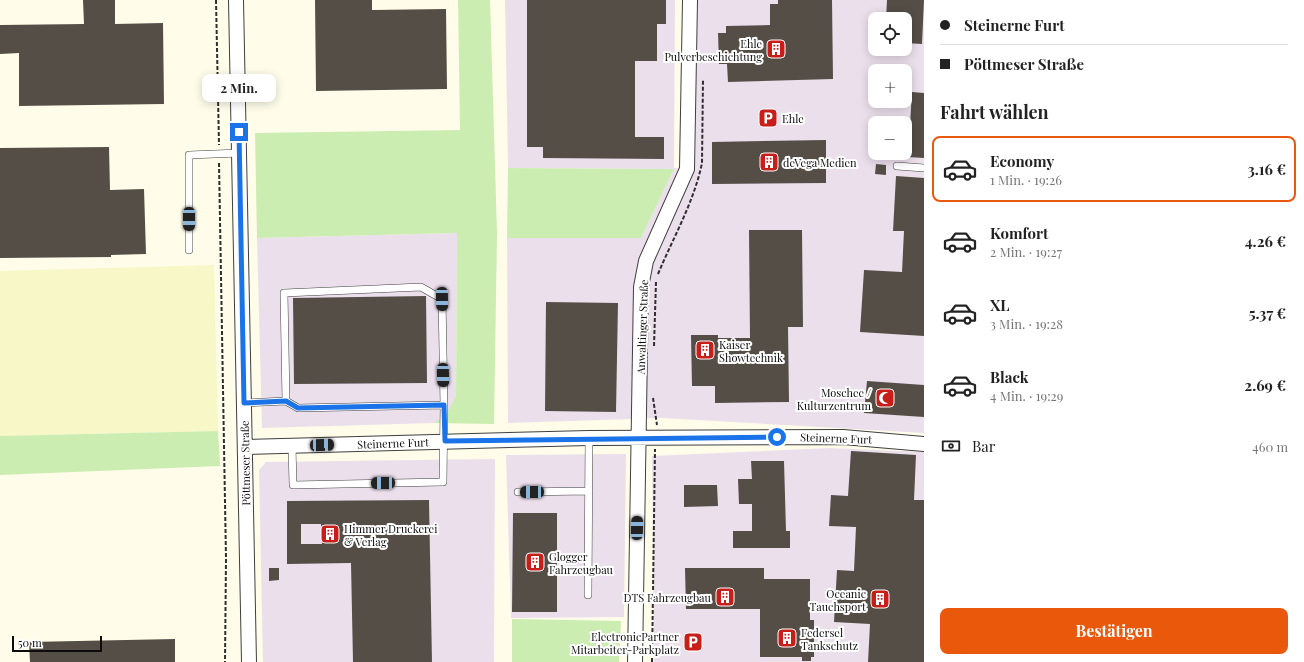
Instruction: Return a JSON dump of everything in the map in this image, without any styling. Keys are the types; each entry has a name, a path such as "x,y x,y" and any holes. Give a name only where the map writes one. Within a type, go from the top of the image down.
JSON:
{"street":[{"name":"Pöttmeser Straße","path":"236,0 250,662"},
{"name":"Anwaltinger Straße","path":"635,662 641,287 646,261 687,169 690,0"},
{"name":"Steinerne Furt","path":"245,447 589,438 843,437 924,444"}],"lane":[{"path":"189,250 189,155 240,153"},
{"path":"897,166 924,168"},
{"path":"286,401 284,293 421,287 442,299 445,441 443,482 293,485 292,446"},
{"path":"244,403 286,401 298,408 444,405"},
{"path":"588,595 589,438"},
{"path":"518,492 589,491"}],"path":[{"path":"216,0 226,558 225,662"},
{"path":"654,348 656,278 691,200 702,163 703,75"},
{"path":"652,662 654,453 658,438 653,395"}],"shaded area":[{"path":"505,0 675,0 674,168 695,169 697,0 924,0 924,433 661,418 508,423 507,238 641,238 674,169 508,168"},
{"path":"457,233 456,396 451,408 443,418 434,423 262,428 257,238"},
{"path":"830,448 924,452 924,662 654,662 652,456"},
{"path":"626,454 624,617 511,618 506,455"},
{"path":"495,459 494,662 263,662 259,470 266,462"}],"green space":[{"path":"458,0 490,0 497,233 494,424 434,423 442,418 456,396 457,233 257,238 255,133 460,130"},
{"path":"508,168 674,169 641,238 507,238"},
{"path":"214,265 218,431 0,436 0,271"},
{"path":"218,431 220,466 0,475 0,436"},
{"path":"512,619 621,621 619,662 512,662"}],"building":[{"path":"83,0 115,0 115,24 163,23 164,104 19,106 19,53 0,54 0,25 84,24"},
{"path":"315,0 372,0 372,10 446,9 447,89 316,91"},
{"path":"527,0 666,0 666,24 657,24 657,61 635,61 635,137 664,137 664,159 543,158 543,147 527,147"},
{"name":"Ehle Pulverbeschichtung","path":"778,0 832,0 833,79 728,82 727,64 719,64 718,33 726,33 726,26 770,25 770,4 778,4"},
{"path":"887,0 924,0 922,44 912,43 912,12 886,12"},
{"path":"912,92 924,93 924,158 912,157 912,116 911,116"},
{"name":"deVega Medien","path":"826,140 826,183 712,184 712,142"},
{"path":"109,147 110,190 144,189 146,254 111,255 111,257 0,258 0,148"},
{"path":"876,164 886,165 886,175 875,174"},
{"path":"896,176 924,178 924,336 860,332 864,270 902,272 904,231 893,231"},
{"path":"749,230 802,230 803,327 788,327 789,402 715,403 715,386 692,386 691,335 718,335 718,338 750,338"},
{"path":"426,296 427,383 294,384 293,298"},
{"path":"546,302 618,303 616,412 545,411"},
{"name":"Moschee / Kulturzentrum","path":"867,381 924,385 924,417 864,413"},
{"path":"851,451 916,455 914,500 924,500 924,662 868,662 870,624 834,622 837,570 854,571 856,527 829,526 831,495 848,496"},
{"path":"751,461 784,461 786,531 790,531 790,548 733,548 733,531 752,531 752,504 739,504 738,479 752,479"},
{"path":"684,485 717,485 718,506 684,507"},
{"path":"429,500 432,662 353,662 351,563 287,564 287,501","holes":["301,524 321,524 322,544 301,544"]},
{"name":"Glogger Fahrzeugbau","path":"513,513 557,513 557,612 512,612"},
{"path":"269,568 279,568 279,580 269,581"},
{"path":"685,568 764,568 764,579 810,579 810,620 814,620 814,657 811,657 811,661 802,661 802,657 760,657 760,609 686,609"},
{"path":"175,639 175,662 30,662 29,642"}],"place":[{"name":"Ehle Pulverbeschichtung","path":"776,49"},
{"name":"Ehle","path":"768,118"},
{"name":"deVega Medien","path":"769,162"},
{"name":"Kaiser Showtechnik","path":"705,350"},
{"name":"Moschee / Kulturzentrum","path":"885,398"},
{"name":"Himmer Druckerei & Verlag","path":"330,534"},
{"name":"Glogger Fahrzeugbau","path":"535,562"},
{"name":"DTS Fahrzeugbau","path":"725,597"},
{"name":"Oceanic Tauchsport","path":"880,599"},
{"name":"Federsel Tankschutz","path":"787,638"},
{"name":"ElectronicPartner Mitarbeiter-Parkplatz","path":"693,642"}],"route":[{"path":"239,132 244,403 286,401 298,408 444,405 445,441 589,438 777,437"}]}
